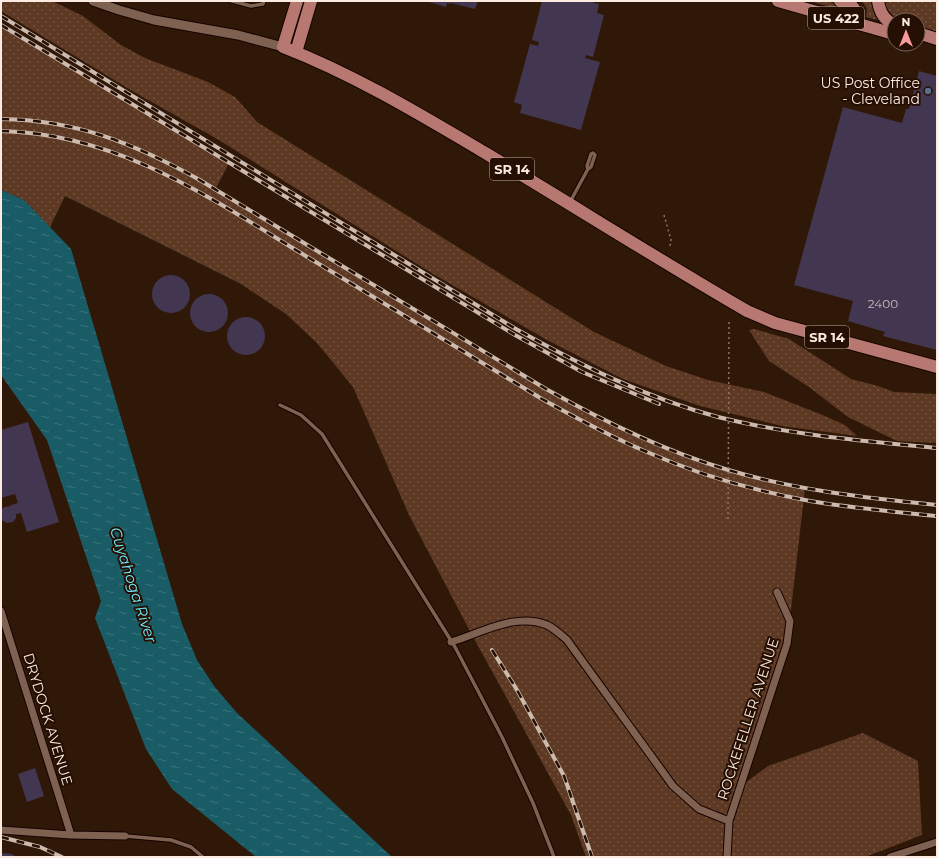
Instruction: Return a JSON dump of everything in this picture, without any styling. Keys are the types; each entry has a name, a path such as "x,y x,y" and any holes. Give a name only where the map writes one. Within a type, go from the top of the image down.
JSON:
{"main road":[{"path":"283,48 297,1"},
{"path":"296,52 311,1"},
{"name":"US 422","path":"778,1 886,32"},
{"path":"840,1 849,4 854,8 856,14 853,23"},
{"path":"878,1 880,10 886,19"},
{"path":"926,36 937,39"},
{"path":"926,42 937,45"},
{"name":"SR 14","path":"283,48 296,52 346,75 402,104 747,311 775,323 937,367"}],"street":[{"path":"93,1 154,20 238,36 283,48"},
{"name":"ROCKEFELLER AVENUE","path":"728,857 728,820 787,644 790,621 777,592"},
{"name":"DRYDOCK AVENUE","path":"1,611 71,835"},
{"path":"451,642 505,623 515,621 536,622 557,631 567,640 673,786 699,809 728,820"},
{"path":"1,830 71,835 125,836"},
{"path":"890,857 937,842"}],"lane":[{"path":"232,1 251,6 263,4 264,1"},
{"path":"251,6 253,1"},
{"path":"569,203 588,169"},
{"path":"280,405 301,415 322,434 451,642 502,737 533,802 554,857"},
{"path":"125,836 171,840 191,847 203,857"}],"path":[{"path":"906,86 915,88"},
{"path":"664,215 671,240 670,246"},
{"path":"728,519 729,322"}],"shaded area":[{"path":"1,1 52,1 83,16 121,45 145,58 208,82 235,97 257,122 594,332 666,366 708,380 764,392 820,414 845,425 857,436 782,426 700,406 623,379 547,340 435,275 219,140 134,92 1,11"},
{"path":"810,1 835,3 844,6 848,9 848,12"},
{"path":"862,1 874,1 878,20 866,17 867,9"},
{"path":"883,1 937,1 937,36 926,33 926,12 886,12"},
{"path":"1,25 229,163 215,190 546,389 609,422 671,449 736,471 805,488 787,644 741,786 768,766 863,733 918,761 922,835 865,857 586,857 571,815 472,635 409,515 353,387 317,343 286,314 241,284 65,196 50,227 24,200 1,190"},
{"path":"754,329 789,339 851,379 894,392 937,394 937,443 897,441 848,417 809,387 769,361 749,330"}],"water":[{"name":"Cuyahoga River","path":"1,190 24,200 71,249 182,624 197,660 214,686 237,713 392,857 256,857 172,789 146,749 95,618 101,601 47,440 1,375"}],"building":[{"path":"426,1 478,1 475,9 451,3 447,3 446,7"},
{"path":"542,1 587,1 599,4 597,13 604,15 593,57 586,55 585,58 600,62 581,130 520,113 522,105 514,102 530,44 538,46 539,42 532,40"},
{"path":"919,71 937,76 937,350 883,336 885,332 848,321 853,301 794,285 843,107 902,123 906,109 909,109"},
{"path":"167,275 175,275 185,280 189,287 189,301 185,308 175,313 167,313 157,308 155,305 152,298 152,290 157,280 160,278"},
{"path":"205,294 213,294 223,299 227,306 227,320 223,327 213,332 205,332 195,327 193,324 190,317 190,309 195,299 198,297"},
{"path":"242,317 250,317 260,322 264,329 264,343 260,350 250,355 242,355 232,350 230,347 227,340 227,332 232,322 235,320"},
{"path":"28,422 59,522 27,532 21,513 16,514 16,518 13,522 7,523 1,520 1,510 4,507 18,503 15,494 1,498 1,430"},
{"path":"35,768 44,796 27,802 18,774"},
{"path":"1,854 12,854 16,857 1,857"}],"railway":[{"path":"1,16 516,329 589,368 665,400 718,417 827,437 937,448"},
{"path":"1,25 515,335 582,372 659,404"},
{"path":"1,119 28,120 79,129 127,144 174,166 546,389 589,412 656,444 725,469 804,488 857,496 937,505"},
{"path":"1,131 46,135 88,144 129,158 168,176 244,218 542,399 607,434 667,460 707,475 789,497 842,506 937,516"},
{"path":"492,650 517,690 564,776 592,857"},
{"path":"1,837 40,847 62,857"}],"place":[{"name":"US Post Office - Cleveland","path":"928,91"}]}
